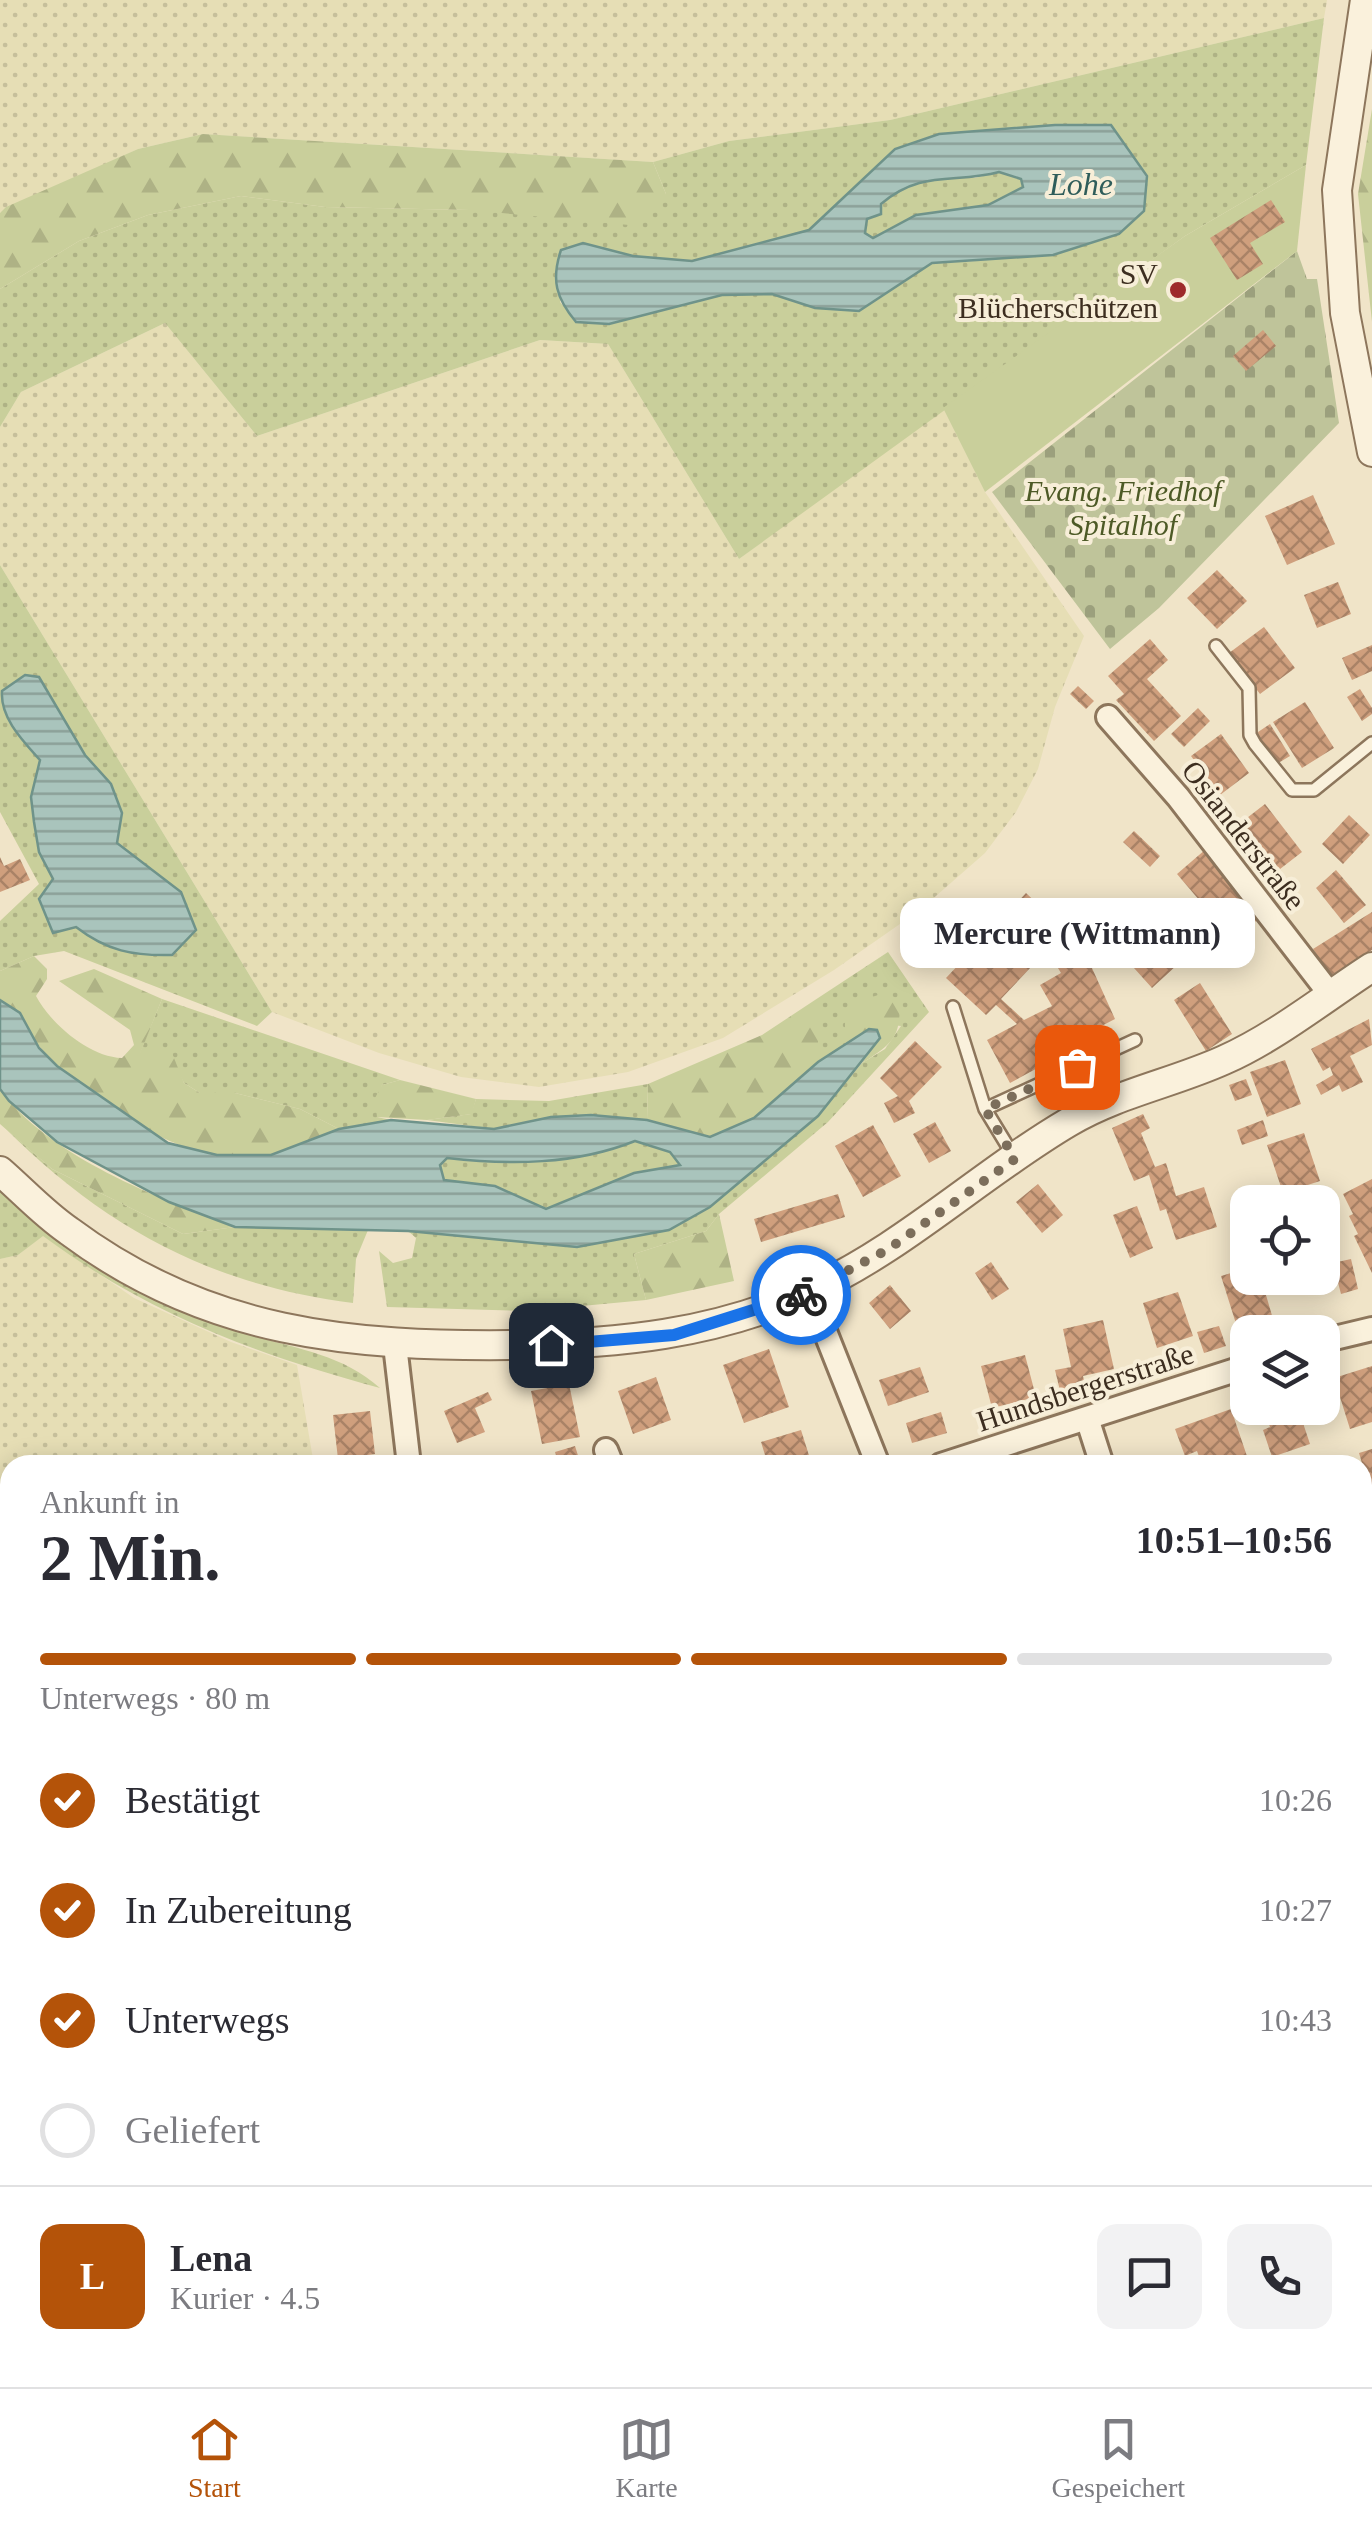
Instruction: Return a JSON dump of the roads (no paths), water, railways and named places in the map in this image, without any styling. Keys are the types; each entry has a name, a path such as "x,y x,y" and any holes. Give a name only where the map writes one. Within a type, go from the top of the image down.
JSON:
{"street":[{"path":"1365,0 1344,119 1338,242 1356,382 1372,452"},
{"name":"Osianderstraße","path":"1108,717 1178,797 1330,994"},
{"path":"0,1171 68,1231 145,1278 217,1310 295,1333 394,1345 551,1345 674,1335 765,1310 809,1292 887,1250 1069,1122 1121,1096 1227,1059 1372,967"},
{"path":"809,1292 874,1455"},
{"path":"1340,1336 1372,1328"},
{"path":"394,1345 409,1455"},
{"name":"Hundsbergerstraße","path":"972,1455 1230,1372"},
{"path":"1087,1418 1099,1455"}],"lane":[{"path":"1216,646 1249,688 1250,735 1292,790 1314,790 1372,743"},
{"path":"953,1007 985,1109 1015,1159"},
{"path":"985,1109 1134,1040"}],"water":[{"name":"Lohe","path":"1111,125 1147,176 1144,211 1119,234 1053,255 932,263 859,311 815,308 772,294 722,295 609,324 576,322 560,297 556,271 561,250 583,243 633,256 692,261 809,230 895,149 939,134","holes":["999,172 1021,179 1023,187 988,205 916,215 873,238 865,233 867,219 881,214 881,204 911,186"]},
{"path":"25,675 39,677 85,755 111,784 122,813 117,843 181,892 196,930 172,955 121,950 76,927 53,933 39,899 53,879 39,852 31,797 40,760 14,728 2,701 2,691"},
{"path":"0,1000 20,1013 39,1048 57,1066 168,1143 217,1155 271,1155 339,1129 391,1120 494,1129 551,1117 591,1115 647,1120 710,1137 754,1118 818,1062 869,1029 877,1030 880,1038 818,1116 710,1207 669,1230 577,1247 408,1231 235,1227 169,1202 57,1142 0,1089","holes":["635,1141 670,1152 680,1165 634,1173 546,1209 495,1186 444,1180 440,1165 447,1158 495,1162 566,1159"]}],"place":[{"name":"SV Blücherschützen","path":"1178,290"},
{"name":"Mercure (Wittmann)","path":"1077,1067"}],"park label":[{"name":"Evang. Friedhof Spitalhof","path":"1123,507"}]}
